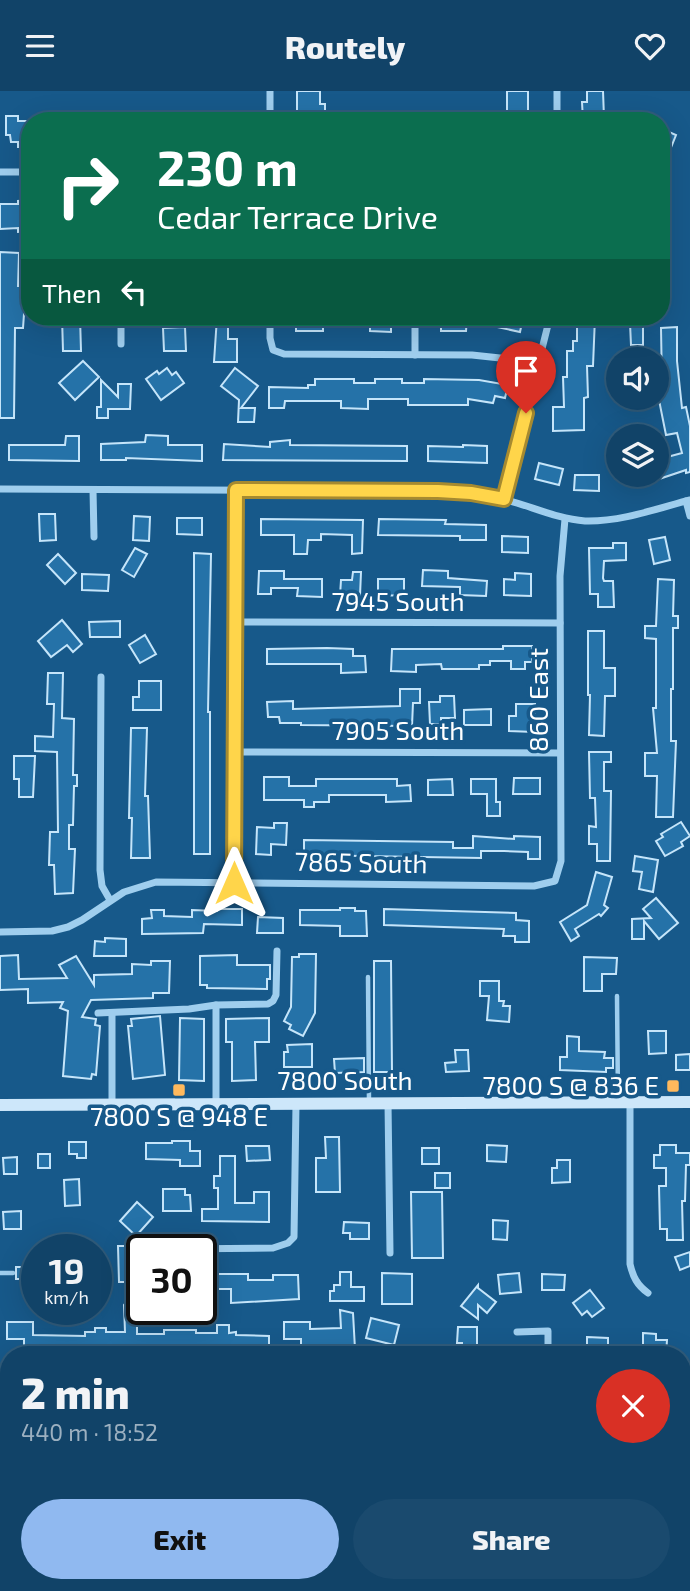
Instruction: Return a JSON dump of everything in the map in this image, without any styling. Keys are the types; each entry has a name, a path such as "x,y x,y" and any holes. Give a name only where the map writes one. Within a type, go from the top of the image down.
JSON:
{"main road":[{"name":"7800 South","path":"0,1105 690,1102"}],"street":[{"path":"270,91 270,112"},
{"path":"557,91 557,112"},
{"path":"0,172 21,172"},
{"path":"121,326 121,344"},
{"path":"270,326 273,350 290,355 486,356 537,367"},
{"path":"415,326 415,355"},
{"path":"504,499 548,326"},
{"path":"0,489 438,491 504,499 565,519 604,520 688,500 690,516"},
{"path":"234,883 236,490"},
{"path":"93,491 94,537"},
{"name":"860 East","path":"555,881 561,861 561,554 565,519"},
{"name":"7945 South","path":"236,622 561,623"},
{"path":"101,677 100,870 102,886 110,900"},
{"name":"7905 South","path":"235,752 560,753"},
{"name":"7865 South","path":"0,932 52,931 68,927 124,892 156,882 534,886 555,881"},
{"path":"98,1013 216,1005 262,1005 274,1001 277,989 277,951"},
{"path":"216,1005 216,1104"},
{"path":"112,1014 112,1104"},
{"path":"624,1102 630,1263 639,1286 648,1293"},
{"path":"388,1103 390,1253"},
{"path":"217,1249 273,1248 288,1243 294,1237 296,1104"},
{"path":"517,1332 548,1331 548,1346"}],"lane":[{"path":"368,977 369,1103"},
{"path":"617,996 624,1102"},
{"path":"0,1273 13,1273"}],"building":[{"path":"297,91 320,91 320,104 325,104 325,112 297,112"},
{"path":"507,91 528,91 528,112 507,112"},
{"path":"587,91 603,91 604,112 583,112 582,102 587,102"},
{"path":"6,116 18,116 18,121 21,121 21,147 18,147 18,142 11,142 10,135 6,135"},
{"path":"670,132 676,135 670,150"},
{"path":"21,201 21,232 18,232 18,228 0,229 0,204 18,204"},
{"path":"0,252 19,253 18,286 21,286 21,326 23,326 15,328 14,418 0,418"},
{"path":"62,326 80,326 81,351 63,351"},
{"path":"216,326 228,326 228,339 237,339 237,362 214,362"},
{"path":"296,326 323,326 323,331 296,331"},
{"path":"370,326 391,326 391,332 370,331"},
{"path":"441,326 466,326 466,331 441,331"},
{"path":"497,326 521,326 520,332"},
{"path":"577,326 595,326 593,366 587,366 588,397 584,398 584,430 553,431 553,407 564,407 563,377 567,377 567,351 573,351 573,341 577,341"},
{"path":"630,326 643,326 643,345 631,345"},
{"path":"185,327 186,351 164,351 163,328"},
{"path":"677,327 682,408 686,407 690,426 690,472 686,473 686,470 669,476 669,456 682,453 677,433 669,434 669,424 664,424 661,410 669,410 669,347 661,347 661,328"},
{"path":"83,361 99,377 75,400 59,383"},
{"path":"167,368 172,375 176,372 184,383 161,400 146,379"},
{"path":"235,368 258,386 241,408 255,408 254,422 238,422 239,400 221,386"},
{"path":"315,379 354,379 354,383 375,383 375,379 402,379 402,383 424,383 424,379 479,380 508,385 505,398 495,396 493,403 468,399 468,405 408,405 408,399 368,399 368,409 341,408 341,401 285,401 284,408 269,408 269,387 308,388 308,385 315,385"},
{"path":"101,380 118,397 118,384 131,384 130,409 108,409 108,418 97,418 97,407 101,407"},
{"path":"146,435 168,436 168,445 202,445 202,461 126,458 101,460 101,444 145,442"},
{"path":"66,436 79,436 79,461 9,460 9,445 65,445"},
{"path":"290,440 290,445 407,446 407,461 223,460 224,444 270,447 270,442"},
{"path":"428,446 487,446 487,463 428,461"},
{"path":"539,463 563,469 559,485 535,479"},
{"path":"575,475 599,475 599,491 574,490"},
{"path":"39,514 55,514 56,540 40,541"},
{"path":"134,516 150,517 149,541 133,540"},
{"path":"177,518 202,518 202,535 177,534"},
{"path":"261,519 363,520 362,553 352,554 352,535 321,534 321,540 308,540 307,554 294,554 294,535 261,535"},
{"path":"379,519 446,520 445,524 486,525 486,540 460,540 460,536 378,535"},
{"path":"502,536 528,537 528,553 502,552"},
{"path":"665,537 670,560 654,564 649,540"},
{"path":"613,543 626,543 626,560 604,561 603,578 604,581 613,581 614,607 598,607 598,594 590,594 589,548 613,548"},
{"path":"135,548 147,554 134,577 122,570"},
{"path":"194,553 211,554 208,712 210,854 194,854"},
{"path":"58,554 76,573 65,584 47,565"},
{"path":"423,570 448,571 448,578 487,581 486,596 460,595 460,587 422,586"},
{"path":"259,571 284,571 284,579 322,579 322,597 297,596 298,588 271,588 271,594 258,594"},
{"path":"353,572 361,572 360,596 340,596 341,580 352,580"},
{"path":"515,573 531,574 531,596 504,595 504,579 515,580"},
{"path":"82,574 109,575 108,591 82,590"},
{"path":"378,579 404,579 404,595 378,596"},
{"path":"658,579 674,580 673,616 678,616 678,628 673,628 671,689 671,741 676,741 673,817 656,817 657,776 645,776 645,753 657,753 653,708 656,708 656,639 645,638 645,626 656,626"},
{"path":"62,620 82,644 73,652 67,645 51,657 38,641"},
{"path":"120,621 120,637 90,637 89,622"},
{"path":"588,631 604,631 604,668 615,668 615,696 605,696 604,736 589,735"},
{"path":"145,635 156,654 140,663 129,645"},
{"path":"503,646 532,646 532,662 525,662 525,669 511,669 511,661 490,661 490,665 479,665 479,669 442,669 441,664 416,665 416,672 391,671 392,649 503,649"},
{"path":"267,649 353,649 353,656 365,656 366,672 341,673 341,664 267,664"},
{"path":"48,673 63,673 62,718 74,719 73,775 77,775 77,786 74,786 73,825 69,825 69,849 75,849 73,893 55,894 54,865 49,865 50,832 58,832 57,752 35,751 35,736 53,737 54,704 47,704"},
{"path":"139,681 161,681 161,710 133,710 133,697 139,697"},
{"path":"400,689 420,689 420,703 413,703 412,726 301,725 280,723 279,717 268,717 267,702 293,701 293,709 400,706"},
{"path":"440,696 454,696 455,718 441,718 441,724 430,724 429,702 440,702"},
{"path":"516,704 535,704 534,732 509,731 509,716 516,716"},
{"path":"491,709 491,725 464,725 464,710"},
{"path":"131,728 147,728 145,796 148,796 150,858 131,858"},
{"path":"589,752 611,752 611,762 604,762 604,791 611,791 610,861 597,861 597,844 589,844 589,826 596,827 595,798 590,798"},
{"path":"14,756 35,756 33,797 19,797 19,779 14,779"},
{"path":"264,777 289,777 289,786 316,786 316,779 397,779 397,786 410,785 411,801 386,802 386,795 329,795 329,802 314,802 314,807 304,807 304,800 264,800"},
{"path":"514,778 540,778 540,794 513,794"},
{"path":"452,779 453,795 428,795 428,780"},
{"path":"471,779 496,779 496,802 500,802 500,816 487,816 487,794 471,794"},
{"path":"681,822 690,836 681,842 683,846 665,856 656,841 663,837 661,834"},
{"path":"274,823 287,823 286,845 271,844 271,855 256,854 257,827 274,828"},
{"path":"473,836 514,839 514,836 540,837 540,859 528,859 528,852 504,851 481,851 481,858 304,855 304,840 453,842 453,848 473,848"},
{"path":"635,856 658,860 653,892 639,889 642,872 633,871"},
{"path":"596,872 612,877 604,905 608,908 601,916 599,914 575,929 579,936 571,941 560,922 587,905"},
{"path":"656,898 678,923 659,939 644,921 644,939 632,939 632,919 651,918 643,909"},
{"path":"340,908 366,911 367,936 340,936 340,926 300,925 300,910"},
{"path":"242,909 242,925 204,924 203,933 142,934 142,919 152,918 151,910 164,910 164,916 192,917 192,910"},
{"path":"384,909 516,913 516,920 529,921 529,942 515,942 515,936 503,936 504,929 384,925"},
{"path":"258,917 283,918 283,933 257,933"},
{"path":"105,938 126,939 126,956 94,956 95,941 105,942"},
{"path":"299,954 316,954 315,1013 303,1036 289,1029 291,1025 284,1021 291,1007 292,957 299,957"},
{"path":"18,955 19,979 67,978 59,965 76,956 94,985 94,975 132,974 132,964 151,965 151,961 170,961 169,993 153,993 153,998 91,1000 82,1017 96,1019 95,1025 100,1026 96,1075 92,1074 91,1079 63,1076 68,1011 60,1008 63,1002 28,1003 28,989 0,990 0,956"},
{"path":"237,955 237,965 270,965 267,989 207,988 207,985 200,985 200,956"},
{"path":"584,957 617,958 616,974 602,974 602,991 584,991"},
{"path":"374,961 391,961 392,1072 374,1072"},
{"path":"480,981 499,981 499,1001 504,1001 503,1006 510,1006 509,1022 487,1020 489,996 480,996"},
{"path":"160,1016 165,1075 133,1079 128,1026 132,1026 131,1019"},
{"path":"180,1018 204,1019 204,1081 179,1080"},
{"path":"269,1018 269,1042 255,1042 256,1080 232,1081 232,1042 226,1042 226,1019"},
{"path":"648,1031 666,1031 666,1053 649,1054"},
{"path":"567,1036 579,1037 579,1051 605,1052 604,1058 613,1058 613,1068 606,1068 606,1072 560,1070 560,1057 567,1057"},
{"path":"312,1044 312,1067 284,1067 287,1045"},
{"path":"455,1050 468,1050 469,1071 446,1072 445,1063 456,1062"},
{"path":"690,1054 690,1070 676,1070 676,1055"},
{"path":"364,1058 364,1072 335,1073 334,1059"},
{"path":"325,1137 339,1137 340,1192 316,1192 316,1158 326,1158"},
{"path":"190,1141 190,1151 200,1151 200,1166 180,1166 180,1160 146,1159 146,1143"},
{"path":"69,1142 86,1142 86,1158 69,1154"},
{"path":"487,1145 507,1146 506,1162 487,1161"},
{"path":"660,1145 676,1145 676,1153 690,1153 690,1165 686,1165 685,1201 682,1201 683,1240 667,1240 667,1229 660,1229 659,1186 666,1186 666,1168 654,1168 654,1155 660,1155"},
{"path":"246,1146 269,1146 270,1160 247,1161"},
{"path":"422,1148 439,1148 439,1164 422,1164"},
{"path":"38,1154 50,1154 50,1168 38,1168"},
{"path":"220,1156 235,1156 235,1203 254,1203 254,1192 269,1192 269,1222 202,1221 202,1209 218,1209 218,1188 214,1188 214,1176 220,1176"},
{"path":"17,1157 17,1174 4,1174 3,1158"},
{"path":"557,1160 570,1160 570,1182 552,1183 552,1168 557,1168"},
{"path":"435,1173 450,1173 450,1188 435,1188"},
{"path":"79,1179 80,1205 65,1206 64,1180"},
{"path":"163,1189 185,1189 185,1195 190,1195 191,1211 163,1211"},
{"path":"411,1192 442,1192 443,1258 412,1258"},
{"path":"137,1202 153,1217 138,1234 134,1234 120,1221"},
{"path":"21,1211 21,1229 4,1229 3,1212"},
{"path":"493,1220 508,1221 507,1240 493,1239"},
{"path":"344,1222 369,1223 369,1239 350,1239 350,1233 343,1233"},
{"path":"118,1246 126,1246 126,1282 119,1282"},
{"path":"690,1252 690,1266 680,1270 675,1257"},
{"path":"16,1267 21,1267 21,1279 16,1279"},
{"path":"340,1272 351,1272 351,1287 364,1287 364,1301 330,1301 330,1291 334,1291 334,1285 340,1285"},
{"path":"382,1273 412,1274 412,1304 382,1304"},
{"path":"519,1273 521,1292 500,1294 498,1275"},
{"path":"217,1274 248,1274 248,1280 273,1280 273,1275 298,1275 299,1299 231,1303 231,1289 217,1289"},
{"path":"542,1274 565,1275 564,1290 542,1290"},
{"path":"478,1285 478,1288 496,1302 487,1313 478,1305 478,1319 461,1306"},
{"path":"590,1290 604,1308 592,1317 587,1311 582,1315 573,1303"},
{"path":"126,1303 126,1325 137,1325 137,1334 164,1334 164,1330 217,1333 217,1325 229,1325 229,1333 236,1332 236,1335 269,1336 269,1346 24,1346 24,1339 7,1339 7,1322 33,1325 33,1335 85,1336 85,1332 95,1332 95,1328 106,1328 106,1332 125,1332"},
{"path":"340,1310 353,1313 355,1346 301,1346 301,1339 284,1339 284,1322 310,1322 310,1329 341,1328"},
{"path":"371,1318 399,1325 394,1345 366,1338"},
{"path":"458,1327 477,1327 477,1346 462,1346 462,1343 457,1343"},
{"path":"643,1333 656,1334 656,1340 667,1340 667,1346 643,1346"},
{"path":"587,1337 608,1338 608,1346 587,1346"}],"place":[{"name":"7800 S @ 836 E","path":"673,1086"},
{"name":"7800 S @ 948 E","path":"179,1090"}],"route":[{"path":"234,883 236,490 438,491 504,499 526,413"}]}
